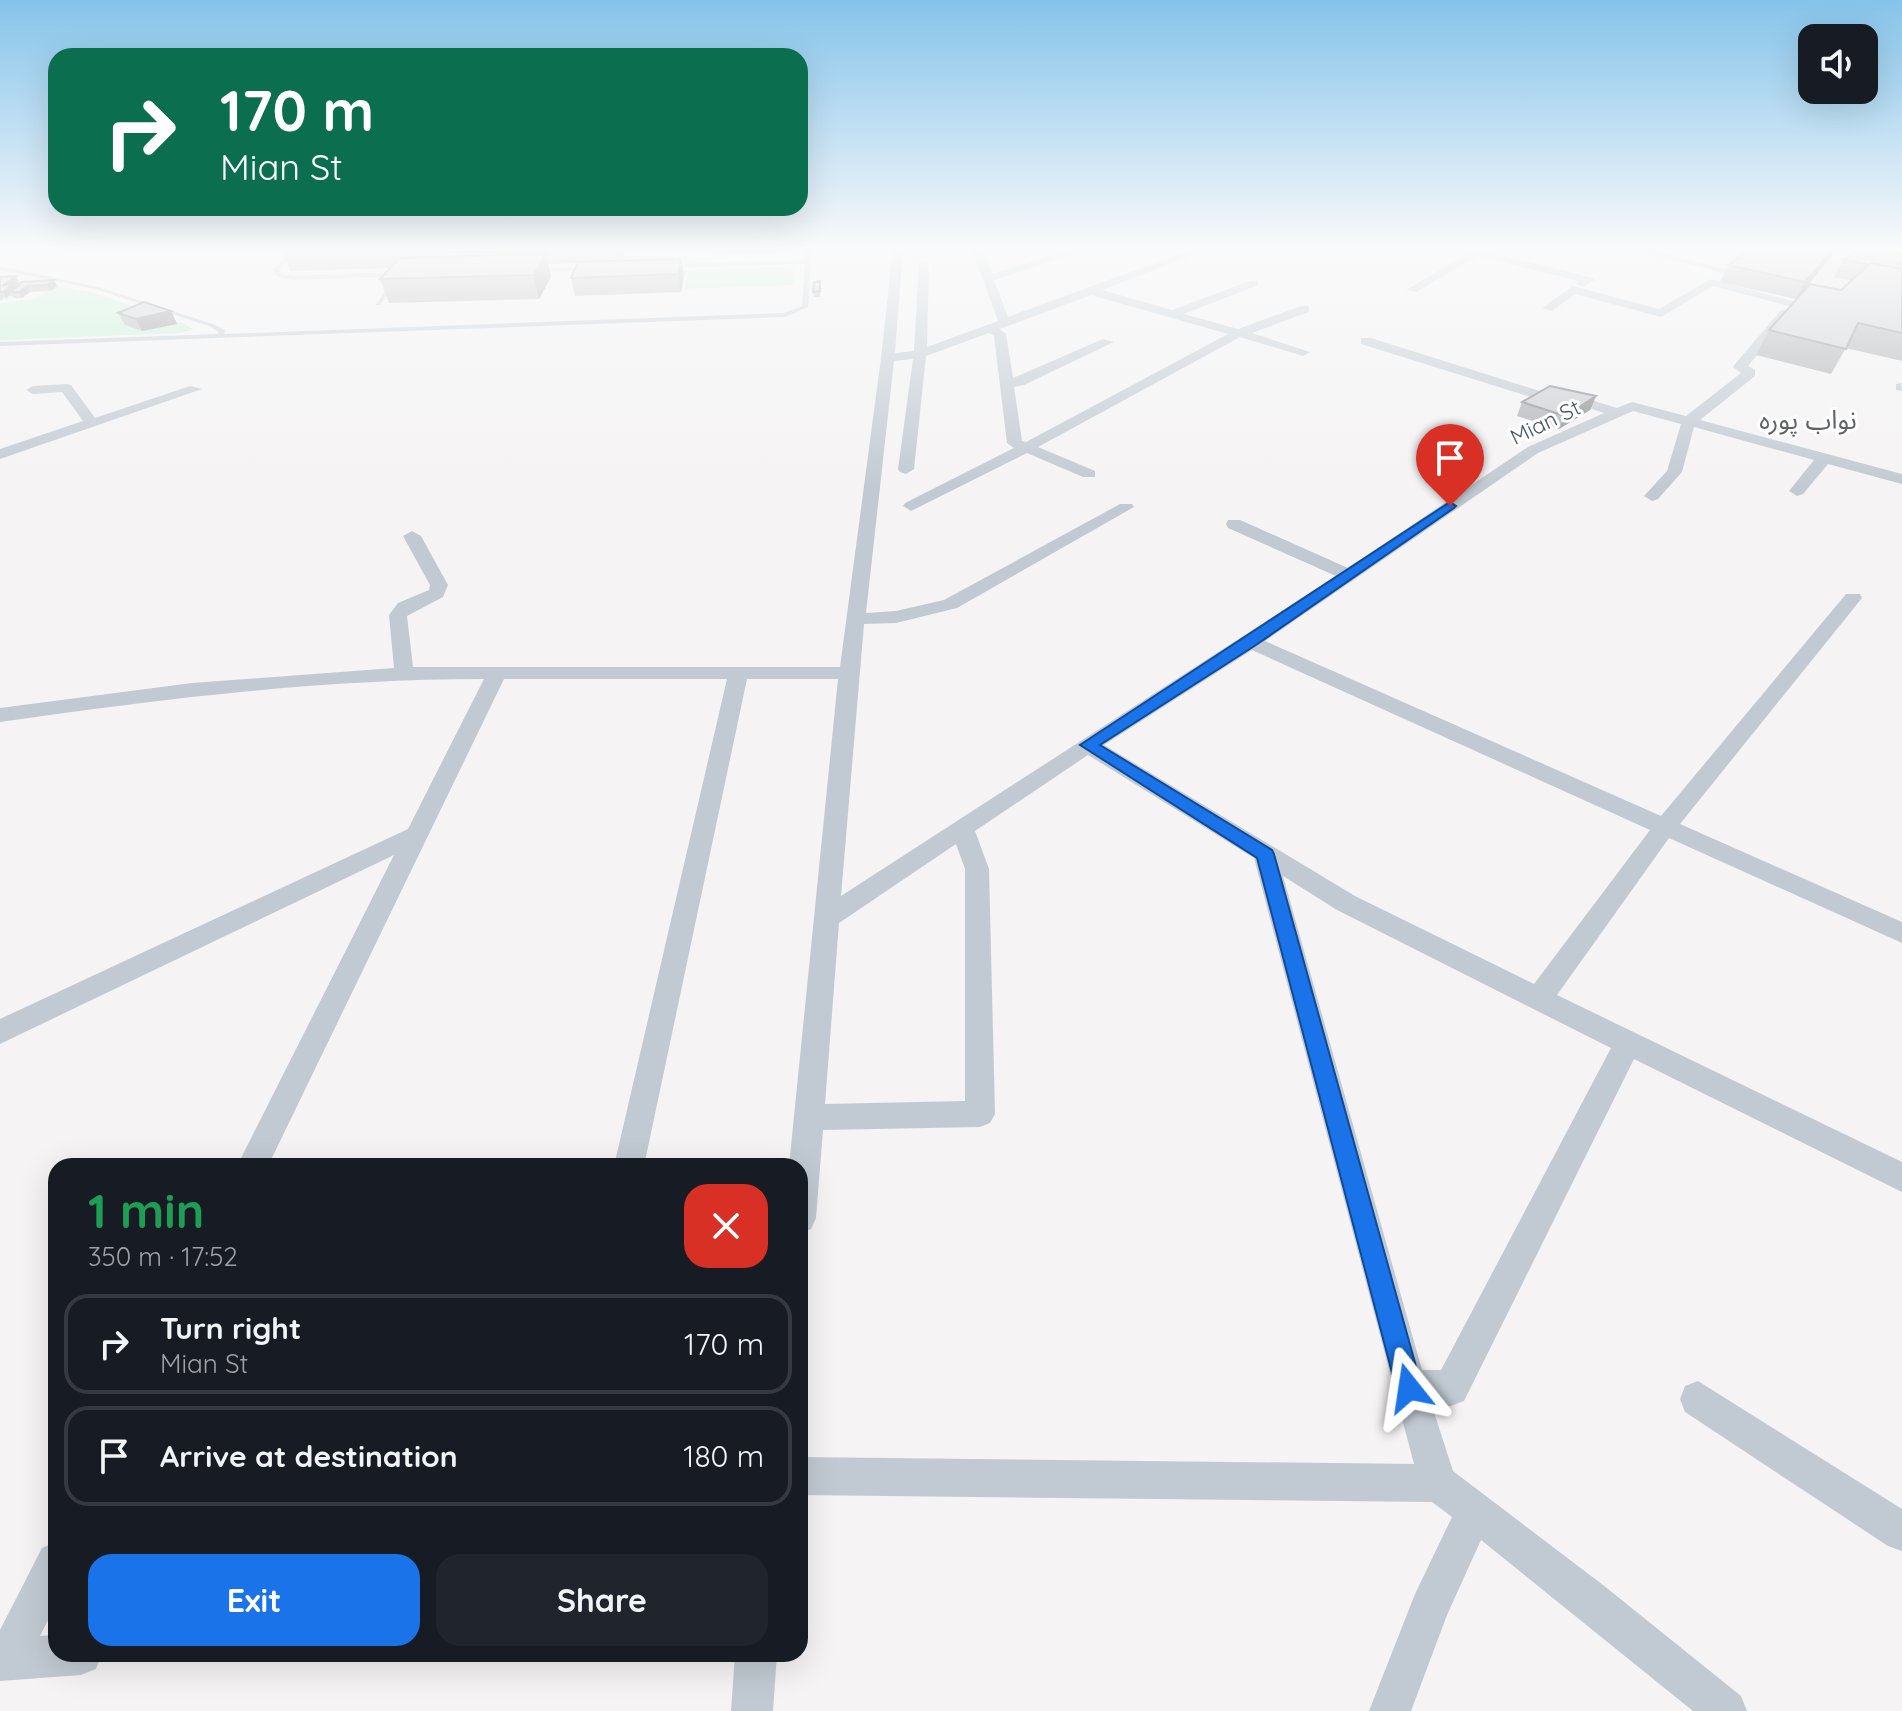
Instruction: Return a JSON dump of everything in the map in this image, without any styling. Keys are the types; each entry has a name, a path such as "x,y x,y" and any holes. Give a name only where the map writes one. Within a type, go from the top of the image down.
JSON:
{"street":[{"path":"806,1158 849,673 891,328"},
{"path":"906,469 921,328"},
{"path":"888,358 920,354 991,328 1000,334 1015,443 1089,474"},
{"path":"1223,328 1303,352"},
{"path":"911,506 1253,328"},
{"path":"1652,496 1674,472 1689,421 1750,373 1740,367 1773,328"},
{"path":"1366,341 1542,396 1569,397 1619,413"},
{"path":"1007,383 1019,382 1108,342"},
{"path":"33,390 66,388 91,422"},
{"path":"0,454 195,389"},
{"name":"Mian St","path":"827,918 1088,745 1251,642 1533,450 1632,406 1902,479"},
{"path":"1797,491 1825,457"},
{"path":"856,619 896,617 950,604 1126,507"},
{"path":"1234,524 1348,575"},
{"path":"404,673 398,615 405,607 437,593 439,585 412,536"},
{"path":"1539,998 1663,829 1853,598"},
{"path":"1251,642 1663,829 1902,933"},
{"path":"256,1158 498,671"},
{"path":"0,715 192,689 404,673 849,673"},
{"path":"631,1158 738,673"},
{"path":"1088,745 1346,903 1902,1178"},
{"path":"810,1117 980,1114 977,869 962,829"},
{"path":"0,1032 417,834"},
{"path":"1265,854 1409,1388 1438,1483 1589,1599 1726,1711"},
{"path":"1409,1388 1451,1388 1628,1043"},
{"path":"1698,1399 1902,1532"},
{"path":"808,1476 1438,1483"},
{"path":"1390,1711 1429,1608 1474,1513"},
{"path":"4,1659 48,1577"},
{"path":"4,1659 48,1656"},
{"path":"752,1711 755,1662"}],"lane":[{"path":"217,328 223,331 220,336"},
{"path":"0,344 439,328"}],"green space":[{"path":"0,328 193,329 180,333 0,340"}],"building":[{"path":"1771,328 1856,328 1846,349 1769,330"},
{"path":"1879,328 1902,328 1902,333"},
{"path":"1550,386 1596,396 1565,416 1522,402"}],"district":[{"name":"نواب پورہ","path":"1808,419"}],"route":[{"path":"1409,1388 1265,854 1088,745 1251,642 1450,506"}]}
